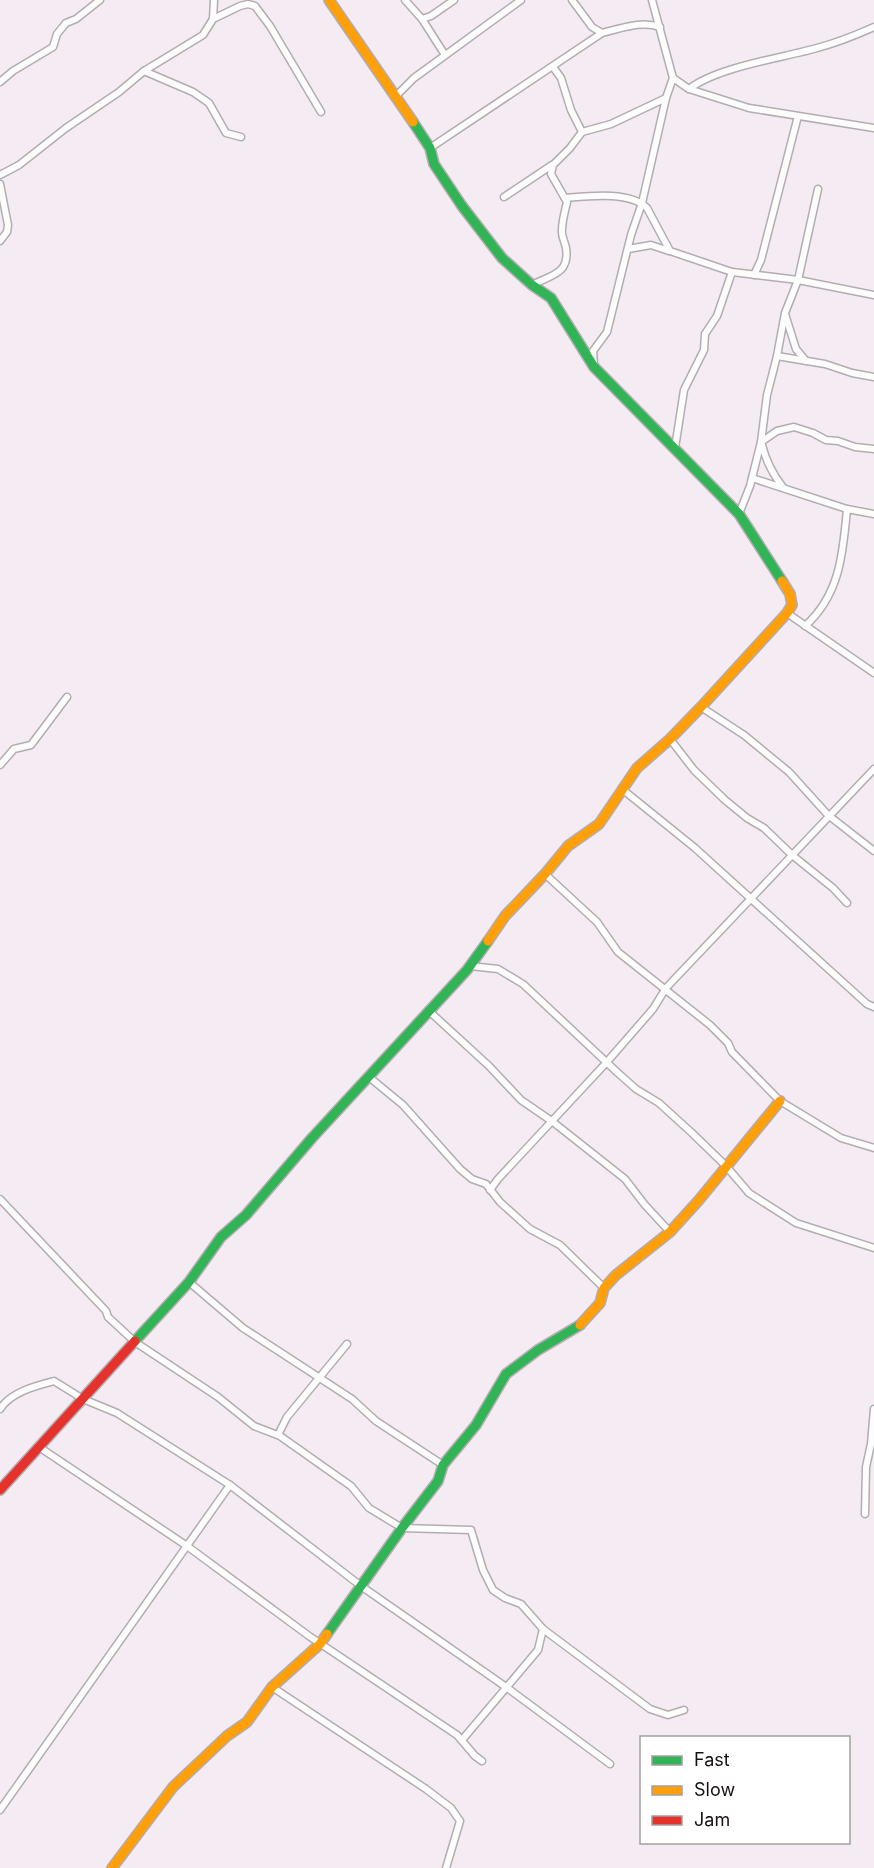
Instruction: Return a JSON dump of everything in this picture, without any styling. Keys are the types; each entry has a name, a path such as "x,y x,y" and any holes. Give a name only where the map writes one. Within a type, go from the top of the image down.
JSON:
{"street":[{"path":"0,82 53,46 57,34 66,23 100,0"},
{"path":"213,19 214,0"},
{"path":"0,1491 189,1282 221,1236 246,1215 312,1138 470,966 505,916 568,846 599,824 637,768 701,707 792,605 790,594 739,514 594,367 551,298 532,285 502,258 462,206 434,164 430,147 329,0"},
{"path":"405,0 422,20 445,55"},
{"path":"422,20 454,0"},
{"path":"395,96 414,78 521,0"},
{"path":"572,0 592,27 602,33"},
{"path":"594,367 593,351 607,332 673,78 652,0"},
{"path":"0,175 19,165 144,71 202,35 213,19 248,4 255,6 270,26 321,112"},
{"path":"430,147 602,33 640,25 651,24 660,27"},
{"path":"690,89 698,82 724,73 791,53 817,48 874,27"},
{"path":"553,67 561,78 571,110 582,132"},
{"path":"144,71 193,92 209,103 225,133 241,137"},
{"path":"673,78 690,89 749,108 874,128"},
{"path":"504,197 552,165 570,148 582,132 611,123 666,98"},
{"path":"754,275 761,260 798,116"},
{"path":"532,285 566,266 566,245 561,232 566,198 551,174 552,165"},
{"path":"0,184 8,225 7,232 0,241"},
{"path":"739,514 762,442 767,395 785,313 798,280 818,189"},
{"path":"566,198 610,196 642,203 670,251"},
{"path":"628,249 651,245 732,272 798,280 874,295"},
{"path":"675,448 684,390 704,350 705,334 717,316 732,272"},
{"path":"785,313 796,349 807,361"},
{"path":"777,356 825,364 874,377"},
{"path":"762,442 777,431 794,427 826,440 874,449"},
{"path":"762,442 765,457 773,475 782,486"},
{"path":"752,478 847,509 874,514"},
{"path":"805,626 816,616 834,588 843,545 847,509"},
{"path":"787,613 874,673"},
{"path":"0,765 14,749 31,745 67,697"},
{"path":"701,707 744,735 789,772 828,815 874,851"},
{"path":"670,739 694,770 725,800 764,828 847,903"},
{"path":"490,1190 606,1063 653,1009 666,988 874,768"},
{"path":"622,789 695,848 867,1004 874,1007"},
{"path":"545,874 597,922 618,952 666,988 728,1043 732,1052 780,1101 841,1138 874,1148"},
{"path":"470,966 498,969 523,984 606,1063 636,1089 659,1103 726,1166 749,1193 796,1223 874,1248"},
{"path":"429,1011 489,1066 521,1100 553,1122 625,1179 670,1232"},
{"path":"369,1077 403,1105 460,1169 472,1179 486,1184 500,1202 530,1229 560,1245 604,1288"},
{"path":"112,1868 173,1787 227,1736 247,1722 272,1688 320,1644 438,1481 443,1465 476,1425 506,1374 538,1350 579,1326 600,1303 604,1288 616,1275 670,1232 780,1101"},
{"path":"0,1199 106,1311 108,1317 135,1342 218,1396 254,1425 278,1435 351,1486 369,1508 402,1528 471,1530 483,1570 493,1590 520,1604 543,1629 650,1709 668,1715 684,1710"},
{"path":"189,1282 243,1328 352,1399 376,1421 443,1465"},
{"path":"278,1435 287,1417 347,1344"},
{"path":"0,1409 4,1402 32,1386 54,1381 83,1399 117,1413 230,1485 361,1587 506,1687 610,1764"},
{"path":"865,1514 866,1467 871,1444 874,1409"},
{"path":"39,1447 187,1546 320,1644 462,1740 469,1750 482,1761"},
{"path":"0,1810 230,1485"},
{"path":"462,1740 538,1650 543,1629"},
{"path":"272,1688 426,1789 451,1808 460,1821 446,1868"}],"traffic: fast":[{"path":"413,122 430,148 434,164 462,206 502,258 532,285 551,298 594,367 739,514 782,581"},
{"path":"135,1341 189,1282 221,1237 246,1215 312,1138 467,970 488,941"},
{"path":"327,1634 438,1481 443,1465 476,1425 506,1374 538,1350 580,1325"}],"traffic: slow":[{"path":"329,0 413,122"},
{"path":"488,941 505,916 568,846 599,824 637,768 701,707 787,613 792,605 790,594 782,581"},
{"path":"580,1325 600,1303 604,1288 616,1275 670,1232 780,1101"},
{"path":"112,1868 173,1787 227,1736 247,1722 272,1687 320,1644 327,1634"}],"traffic: jam":[{"path":"0,1490 135,1341"}]}
